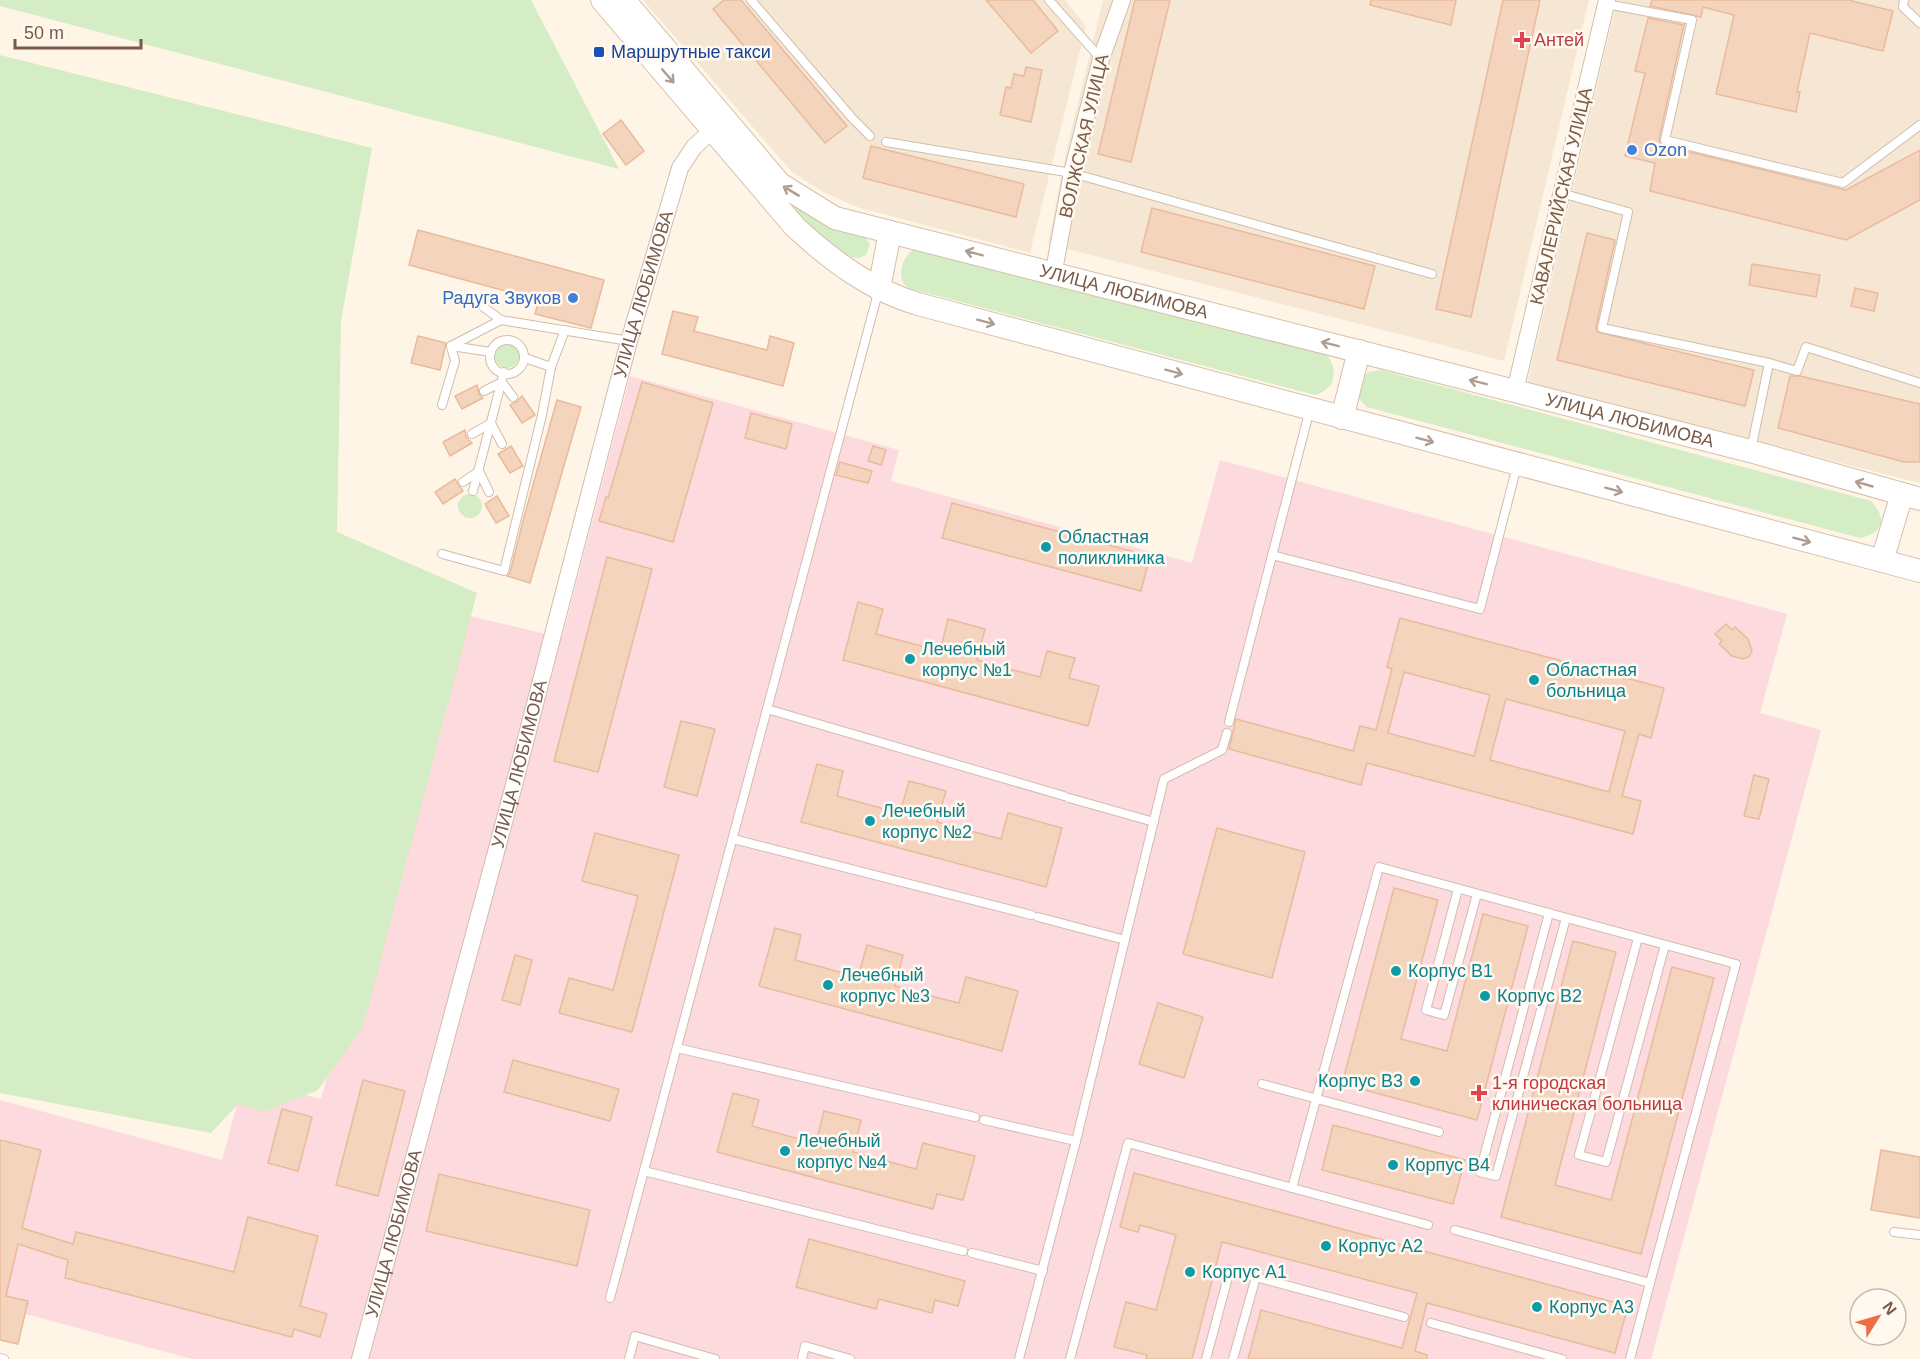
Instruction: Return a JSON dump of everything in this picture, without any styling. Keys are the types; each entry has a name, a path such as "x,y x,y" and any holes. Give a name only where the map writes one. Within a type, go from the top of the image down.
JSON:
{"main road":[{"name":"УЛИЦА ЛЮБИМОВА","path":"602,0 719,124 780,184 836,218 1750,451 1911,497 1882,561"},
{"name":"УЛИЦА ЛЮБИМОВА","path":"624,0 795,227 824,254 879,289 918,304 1920,571"},
{"path":"879,289 890,232"},
{"path":"1342,418 1359,351"}],"street":[{"name":"ВОЛЖСКАЯ УЛИЦА","path":"1051,273 1072,173 1101,59 1122,0"},
{"name":"КАВАЛЕРИЙСКАЯ УЛИЦА","path":"1515,391 1607,2"},
{"name":"УЛИЦА ЛЮБИМОВА","path":"360,1359 511,797 629,341 680,168 694,147 719,124"}],"lane":[{"path":"751,0 870,136"},
{"path":"1049,0 1101,59"},
{"path":"1904,0 1903,7 1920,23"},
{"path":"1607,2 1692,20 1665,140 1843,183 1920,125"},
{"path":"886,142 1072,173 1432,274"},
{"path":"1561,193 1628,212 1602,328 1797,371 1806,347 1920,383"},
{"path":"610,1298 879,289"},
{"path":"478,303 501,320 629,341"},
{"path":"451,346 501,320"},
{"path":"513,341 522,323"},
{"path":"442,554 504,571 542,415 551,367 566,330"},
{"path":"502,340 513,341 522,347 525,358 523,364 515,372 509,374 494,368 490,357 493,347 502,340"},
{"path":"451,346 491,352"},
{"path":"442,405 455,361 451,346"},
{"path":"525,358 551,367"},
{"path":"1750,451 1769,363"},
{"path":"473,491 504,372"},
{"path":"484,391 502,382"},
{"path":"502,382 513,397"},
{"path":"1229,722 1310,409"},
{"path":"472,434 491,423"},
{"path":"491,423 502,444"},
{"path":"1272,555 1480,609 1518,464"},
{"path":"463,482 478,471"},
{"path":"478,471 489,492"},
{"path":"768,709 1154,822"},
{"path":"1019,1359 1076,1141 1164,779 1222,750 1227,733"},
{"path":"733,839 1125,939"},
{"path":"1292,1188 1379,867 1736,964 1629,1359"},
{"path":"1458,889 1426,1011 1444,1015 1477,894"},
{"path":"1549,914 1480,1172 1496,1176 1566,918"},
{"path":"1638,938 1579,1155 1606,1162 1665,945"},
{"path":"677,1048 1076,1141"},
{"path":"1262,1084 1439,1132"},
{"path":"1070,1359 1128,1143 1428,1225"},
{"path":"644,1171 1043,1271"},
{"path":"1455,1230 1650,1283"},
{"path":"1894,1232 1920,1235"},
{"path":"1206,1359 1230,1270 1404,1317"},
{"path":"1233,1359 1256,1277"},
{"path":"1431,1323 1562,1359"},
{"path":"629,1359 635,1336 715,1359"},
{"path":"802,1359 806,1346 850,1359"}],"shaded area":[{"path":"643,0 1065,0 1086,26 1030,253 857,207 823,192 792,172"},
{"path":"1103,0 1589,0 1504,361 1048,244 1066,152"},
{"path":"1617,0 1920,0 1920,483 1527,384"},
{"path":"630,376 899,450 891,481 1192,563 1220,460 1787,614 1760,713 1821,730 1651,1359 192,1359 0,1307 0,1100 222,1160 244,1078 321,1099 453,612 562,638"}],"green space":[{"path":"0,0 531,0 619,169 0,6"},
{"path":"0,55 372,148 341,321 337,532 477,593 363,1027 318,1090 263,1112 238,1104 211,1133 0,1093"},
{"path":"786,201 820,218 861,234 870,245 866,255 856,258 834,249 812,230"},
{"path":"913,250 1326,354 1333,366 1333,378 1327,388 1315,395 908,288 901,274 905,258"},
{"path":"502,344 512,344 519,351 519,361 512,368 502,368 495,361 495,351"},
{"path":"1381,370 1871,501 1879,513 1880,524 1874,532 1860,538 1367,407 1358,398 1359,379 1369,372"},
{"path":"470,494 479,497 482,506 479,515 470,518 461,515 458,506 461,497"}],"building":[{"path":"724,0 741,0 847,126 825,143 713,9"},
{"path":"986,0 1033,0 1058,31 1031,53"},
{"path":"1135,0 1170,0 1131,162 1098,154"},
{"path":"1371,0 1456,0 1451,25 1370,5"},
{"path":"1503,0 1540,0 1471,317 1436,309"},
{"path":"1652,0 1848,0 1893,11 1883,51 1810,33 1797,92 1800,92 1796,112 1716,94 1734,15 1703,7 1701,17 1650,6"},
{"path":"1648,18 1684,25 1659,139 1661,145 1846,190 1920,150 1920,200 1846,240 1650,191 1655,163 1625,156 1645,73 1635,71"},
{"path":"1026,67 1042,70 1031,122 1000,115 1006,87 1011,88 1014,74 1024,76"},
{"path":"621,120 644,151 626,165 603,134"},
{"path":"871,146 1024,184 1016,217 863,178"},
{"path":"1152,208 1375,266 1364,309 1141,252"},
{"path":"418,230 604,280 591,328 535,314 539,300 409,265"},
{"path":"1587,233 1615,240 1596,327 1597,332 1754,370 1745,406 1557,360"},
{"path":"1752,264 1820,275 1816,297 1749,285"},
{"path":"1855,288 1878,293 1874,311 1851,306"},
{"path":"673,311 698,317 694,331 767,350 770,336 794,343 783,386 662,354"},
{"path":"418,336 446,343 440,370 411,363"},
{"path":"1790,376 1800,376 1920,404 1920,462 1904,462 1778,428"},
{"path":"642,382 713,403 673,542 599,521 606,497 608,498"},
{"path":"477,385 479,394 483,398 462,409 455,396"},
{"path":"522,396 535,415 522,423 510,405"},
{"path":"557,400 581,407 530,583 507,576 510,573"},
{"path":"751,413 792,424 786,449 745,438"},
{"path":"465,430 466,437 472,443 450,456 443,442"},
{"path":"511,446 523,466 510,473 498,454"},
{"path":"873,446 886,450 881,465 868,461"},
{"path":"840,462 872,471 868,483 836,475"},
{"path":"455,479 463,491 443,504 435,492"},
{"path":"497,496 509,516 496,523 485,504"},
{"name":"Областная поликлиника","path":"952,503 1150,556 1141,591 942,538"},
{"path":"607,557 652,569 598,772 554,761"},
{"name":"Лечебный корпус №1","path":"858,602 883,609 876,634 940,651 948,619 985,629 977,660 1005,668 1040,677 1047,651 1075,658 1069,678 1099,686 1088,726 843,660"},
{"path":"1400,618 1664,688 1651,738 1639,734 1622,796 1641,801 1633,834 1367,763 1361,785 1229,749 1236,719 1353,751 1360,726 1376,730 1392,669 1387,667","holes":["1404,672 1490,695 1474,756 1388,733","1506,699 1625,731 1609,792 1490,760"]},
{"path":"1726,624 1732,630 1735,627 1748,639 1752,651 1749,657 1743,659 1732,656 1719,644 1722,641 1715,634"},
{"path":"681,721 715,729 697,796 664,787"},
{"name":"Лечебный корпус №2","path":"817,764 843,771 837,796 895,812 900,813 909,781 946,791 937,822 1001,839 1008,813 1062,828 1046,887 801,822"},
{"path":"1754,775 1769,779 1759,819 1744,816"},
{"path":"1217,828 1305,852 1272,978 1183,954"},
{"path":"595,833 679,855 632,1032 559,1013 569,978 613,990 638,896 582,881"},
{"path":"1394,888 1438,900 1401,1039 1447,1051 1483,914 1528,926 1477,1120 1342,1084"},
{"name":"Лечебный корпус №3","path":"775,928 801,935 795,960 858,977 867,945 903,955 895,986 923,994 959,1003 966,977 1018,991 1002,1051 759,986"},
{"path":"1573,941 1616,952 1555,1185 1611,1200 1672,967 1714,978 1641,1254 1501,1217"},
{"path":"515,955 532,960 520,1005 502,1000"},
{"path":"1158,1003 1203,1017 1184,1078 1139,1064"},
{"path":"513,1060 619,1089 610,1121 504,1092"},
{"path":"363,1080 405,1091 378,1196 336,1185"},
{"name":"Лечебный корпус №4","path":"733,1093 759,1100 752,1126 810,1142 816,1143 824,1111 861,1120 853,1152 916,1169 923,1143 975,1156 963,1200 937,1194 933,1209 717,1152"},
{"path":"282,1109 312,1117 298,1171 268,1163"},
{"name":"Корпус В4","path":"1333,1125 1465,1160 1453,1204 1322,1170"},
{"path":"0,1140 41,1150 22,1228 73,1244 76,1232 234,1272 248,1217 318,1236 300,1306 327,1314 320,1337 294,1329 292,1337 65,1278 68,1260 18,1244 6,1296 28,1301 18,1344 0,1340"},
{"path":"1881,1150 1920,1157 1920,1218 1871,1210"},
{"path":"1134,1173 1628,1306 1615,1353 1427,1303 1415,1351 1427,1355 1427,1359 1248,1359 1261,1310 1402,1348 1417,1293 1222,1242 1192,1359 1146,1359 1147,1355 1114,1347 1126,1302 1156,1310 1176,1235 1140,1225 1138,1232 1120,1227"},
{"path":"439,1174 590,1210 577,1266 426,1231"},
{"path":"809,1239 965,1281 958,1306 935,1300 932,1313 879,1299 876,1309 796,1287"}],"place":[{"name":"Антей","path":"1522,40"},
{"name":"Маршрутные такси","path":"599,52"},
{"name":"Ozon","path":"1632,150"},
{"name":"Радуга Звуков","path":"573,298"},
{"name":"Областная поликлиника","path":"1046,547"},
{"name":"Лечебный корпус №1","path":"910,659"},
{"name":"Областная больница","path":"1534,680"},
{"name":"Лечебный корпус №2","path":"870,821"},
{"name":"Корпус В1","path":"1396,971"},
{"name":"Лечебный корпус №3","path":"828,985"},
{"name":"Корпус В2","path":"1485,996"},
{"name":"Корпус В3","path":"1415,1081"},
{"name":"1-я городская клиническая больница","path":"1479,1093"},
{"name":"Лечебный корпус №4","path":"785,1151"},
{"name":"Корпус В4","path":"1393,1165"},
{"name":"Корпус А2","path":"1326,1246"},
{"name":"Корпус А1","path":"1190,1272"},
{"name":"Корпус А3","path":"1537,1307"}]}
